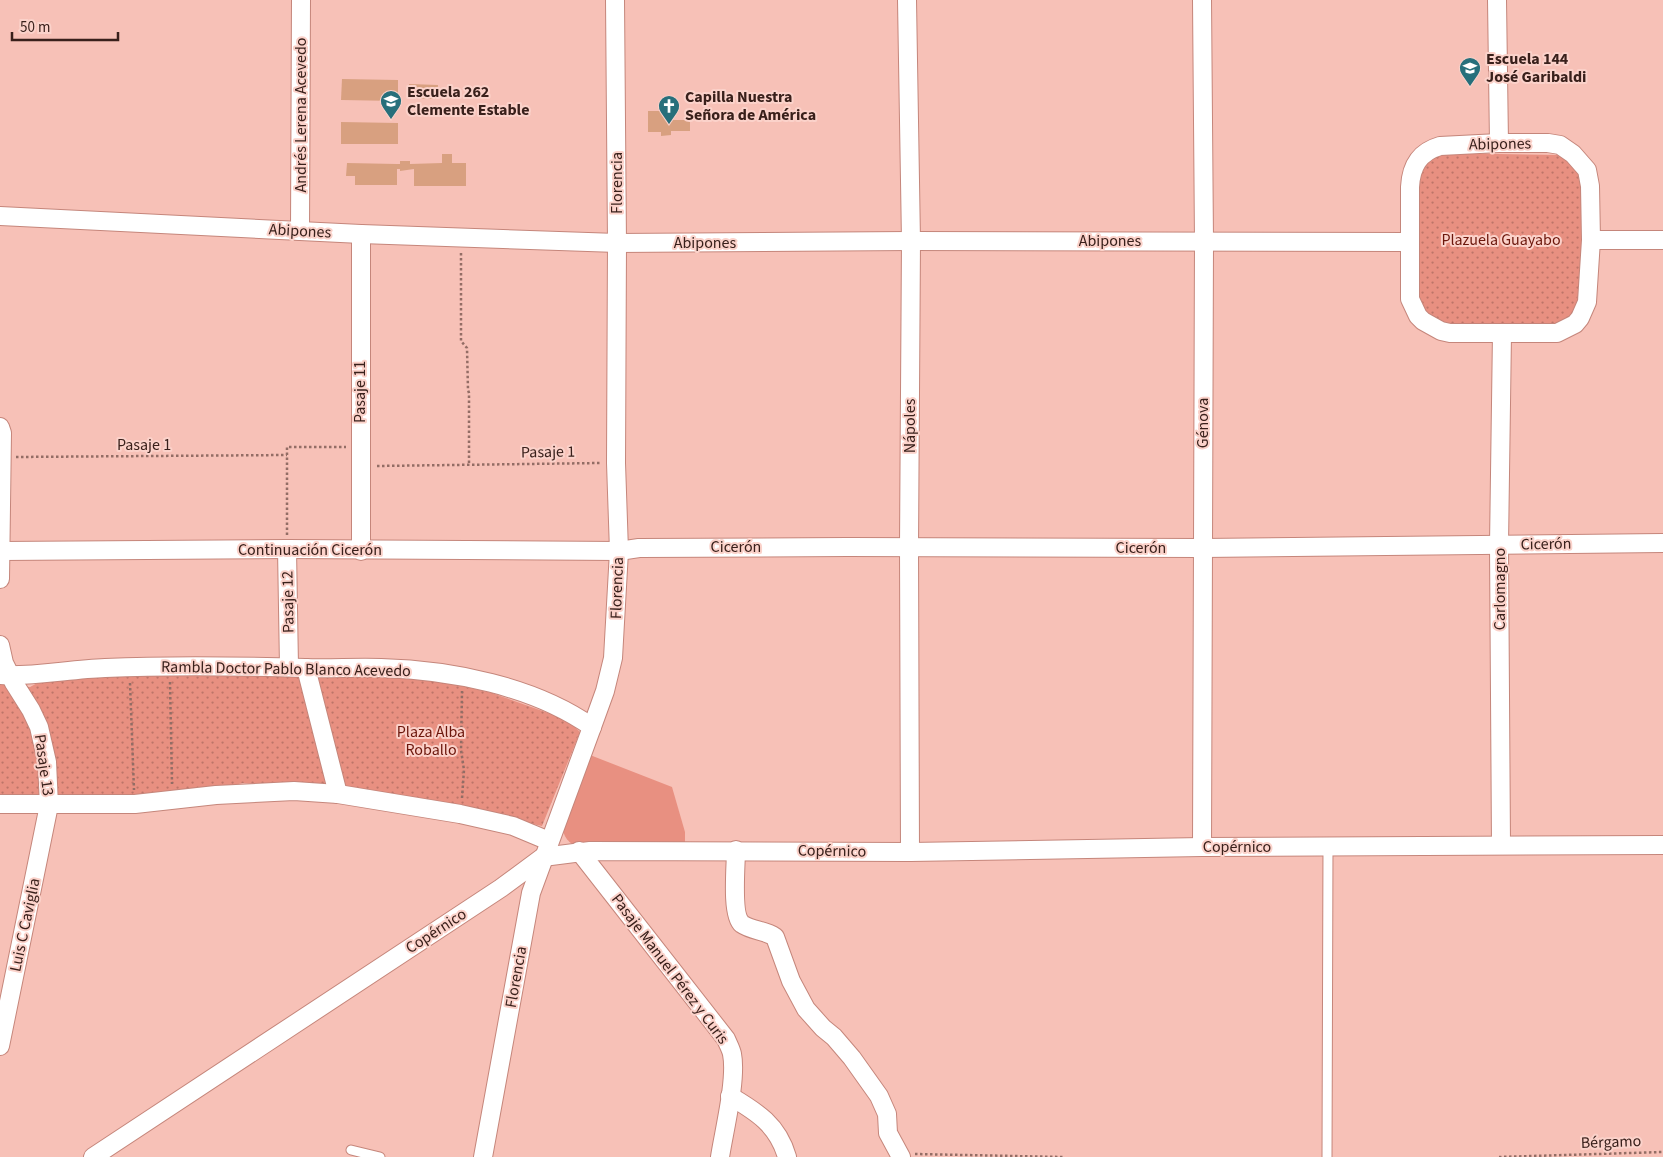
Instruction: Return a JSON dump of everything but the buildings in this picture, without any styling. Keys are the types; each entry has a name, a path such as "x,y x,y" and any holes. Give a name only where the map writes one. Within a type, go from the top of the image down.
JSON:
{"street":[{"name":"Andrés Lerena Acevedo","path":"300,231 301,0"},
{"name":"Florencia","path":"483,1157 531,893 605,690 613,658 618,551 616,463 616,0"},
{"name":"Nápoles","path":"907,0 911,241 910,852"},
{"name":"Génova","path":"1202,0 1204,242 1202,847"},
{"path":"1497,0 1499,143"},
{"name":"Abipones","path":"0,216 361,234 617,244 911,241 1410,242 1410,175 1421,155 1430,148 1499,143 1548,143 1560,145 1577,158 1587,170 1590,186 1591,240"},
{"name":"Pasaje 11","path":"361,234 361,551"},
{"path":"1410,242 1410,299 1418,316 1423,321 1441,331 1450,333 1558,333 1576,323 1587,302 1591,240 1663,240"},
{"name":"Carlomagno","path":"1501,845 1499,545 1502,333"},
{"path":"0,427 2,433 0,579"},
{"name":"Cicerón","path":"618,551 639,548 1203,548 1663,543"},
{"name":"Continuación Cicerón","path":"1,551 288,549 361,551 618,551"},
{"name":"Pasaje 12","path":"288,549 297,668 338,794"},
{"name":"Pasaje 13","path":"0,645 5,675 31,710 39,727 47,762 49,805"},
{"name":"Rambla Doctor Pablo Blanco Acevedo","path":"5,675 170,666 413,670 498,684 549,701 592,727"},
{"path":"0,804 135,804 216,795 294,792 338,794 460,814 513,826 546,849"},
{"name":"Luis C Caviglia","path":"0,1046 49,805"},
{"name":"Copérnico","path":"93,1157 501,888 546,849 579,851 910,852 1202,847 1663,845"},
{"path":"736,850 735,901 739,921 744,925 766,931 775,937 791,981 806,1010 834,1037 852,1058 879,1096 886,1114 888,1133 899,1155"},
{"name":"Pasaje Manuel Pérez y Curis","path":"579,851 726,1039 732,1054 733,1064 720,1157"},
{"path":"730,1096 762,1116 779,1135 787,1157"}],"lane":[{"path":"1327,1157 1328,846"},
{"path":"351,1150 380,1157"}],"path":[{"path":"462,238 461,341 467,348 468,390 470,393 469,464"},
{"name":"Pasaje 12","path":"288,549 287,446 360,447"},
{"name":"Pasaje 1","path":"2,457 287,455"},
{"name":"Pasaje 1","path":"360,466 616,463"},
{"path":"170,666 172,801"},
{"path":"130,667 135,804"},
{"path":"460,814 464,770 461,750 462,677"},
{"name":"Bérgamo","path":"1499,1157 1663,1152"},
{"path":"899,1155 1063,1157"}],"green space":[{"name":"Plazuela Guayabo","path":"1439,153 1559,155 1569,161 1581,175 1583,290 1574,315 1558,325 1470,327 1438,324 1422,308 1418,296 1418,182 1425,165 1432,157"},
{"name":"Plaza Alba Roballo","path":"292,672 390,674 441,681 492,693 568,720 580,732 542,826 478,812 314,787 243,783 206,791 55,799 0,797 0,682 9,686 30,687 41,681 102,676"},
{"path":"590,755 672,787 685,832 685,843 578,848 569,842 565,837 562,826"}],"place":[{"name":"Escuela 144 José Garibaldi","path":"1470,87"},
{"name":"Escuela 262 Clemente Estable","path":"391,120"},
{"name":"Capilla Nuestra Señora de América","path":"669,125"}]}
